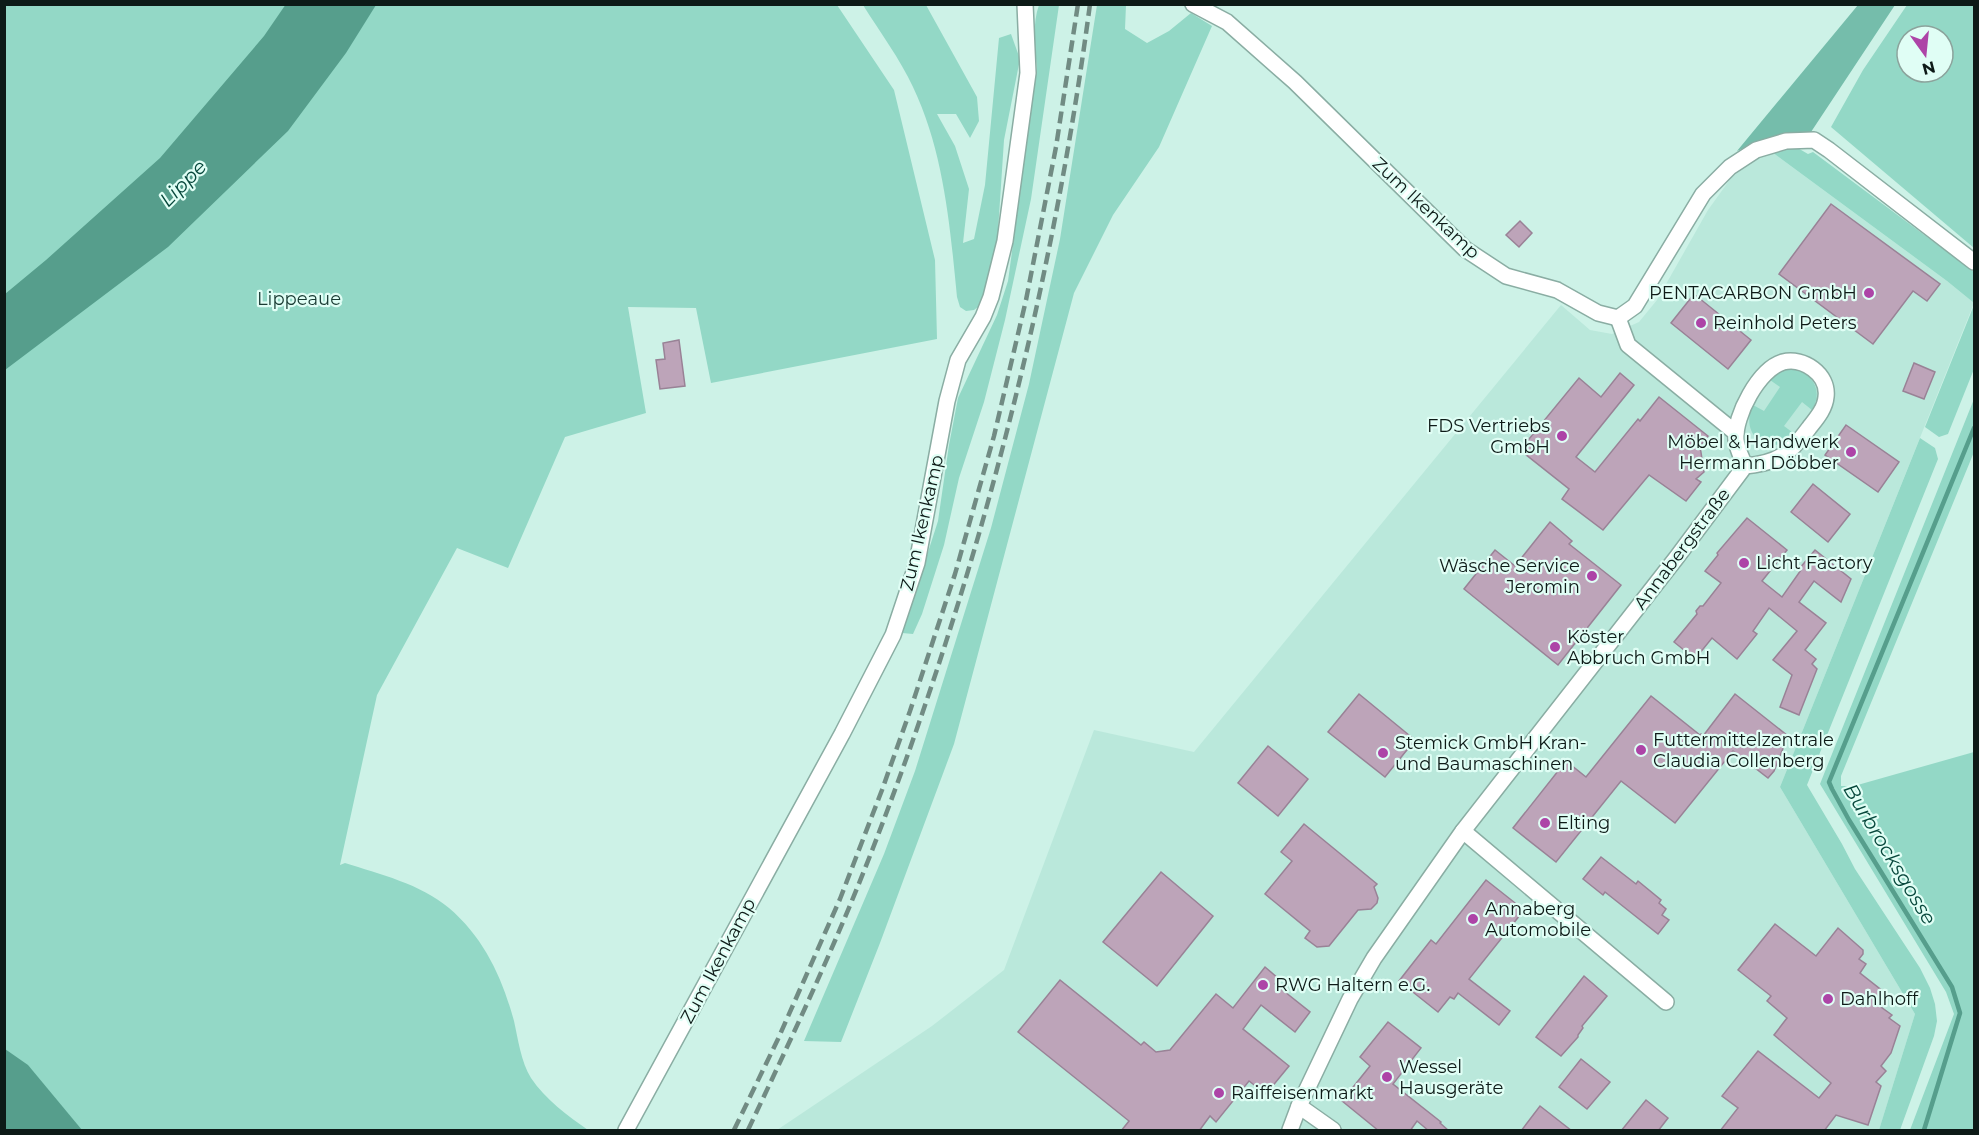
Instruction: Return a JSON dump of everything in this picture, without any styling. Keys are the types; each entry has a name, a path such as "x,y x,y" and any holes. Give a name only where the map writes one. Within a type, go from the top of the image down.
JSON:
{"street":[{"name":"Zum Ikenkamp","path":"626,1131 842,734 893,635 917,562 947,401 958,360 984,316 992,297 1005,241 1028,73 1025,4"},
{"name":"Zum Ikenkamp","path":"1193,4 1227,22 1295,82 1465,249 1506,276 1557,290 1598,313 1618,318"},
{"path":"1736,433 1628,345 1618,318 1635,306 1704,194 1730,166 1756,150 1786,141 1814,140 1974,262"},
{"path":"1791,361 1799,361 1808,365 1816,372 1827,391 1819,414 1798,444 1784,456 1768,462 1745,466 1738,450 1736,433 1744,404 1767,371 1774,366 1791,361"},
{"name":"Annabergstraße","path":"1290,1131 1299,1106 1350,999 1374,958 1463,831 1677,557 1745,466"},
{"path":"1463,831 1666,1002"},
{"path":"1299,1106 1333,1131"}],"shaded area":[{"path":"1858,5 1895,5 1811,132 1763,141 1737,151"},
{"path":"1772,152 1974,303 1780,787 1915,1014 1879,1130 777,1130 932,1026 1004,970 1094,730 1194,752 1561,305 1590,330 1612,334 1639,322 1657,300 1708,210 1731,178 1760,155"}],"green space":[{"name":"Lippeaue","path":"5,5 837,5 894,90 935,260 937,339 711,383 696,308 628,307 646,413 565,437 508,568 457,548 377,695 340,865 345,863 413,886 438,900 461,920 482,945 504,989 522,1058 531,1078 550,1100 588,1130 5,1130"},
{"path":"863,5 926,5 977,97 979,121 970,138 956,114 937,114 955,146 969,189 963,243 974,239 985,185 999,38 1011,34 1020,59 1004,140 997,246 982,304 974,310 966,311 960,307 957,297 944,190 939,163 924,112 902,66"},
{"path":"1039,5 1059,5 1031,199 1005,320 984,402 959,478 944,545 922,614 913,634 902,633 938,521 958,398 997,315 1008,281 1037,68 1035,28"},
{"path":"1097,5 1126,5 1125,29 1147,43 1169,31 1191,13 1212,26 1159,147 1113,215 1074,293 954,744 841,1042 804,1041 884,854 915,771 991,528 1029,384 1060,239"},
{"path":"1907,5 1974,5 1974,248 1831,127 1863,70"},
{"path":"1796,147 1808,154 1813,152 1974,272 1974,303 1772,152"},
{"path":"1974,305 1974,369 1948,434 1939,437 1925,427"},
{"path":"1792,368 1805,374 1814,383 1817,396 1812,410 1802,402 1784,426 1796,435 1786,442 1777,445 1759,441 1750,426 1753,405 1764,411 1780,387 1770,380 1782,370"},
{"path":"1974,399 1974,452 1841,776 1841,786 1854,786 1974,752 1974,1130 1910,1130 1954,1014 1946,992 1820,784"},
{"path":"1920,438 1935,448 1938,459 1807,785 1855,869 1920,968 1935,1004 1937,1021 1934,1036 1900,1130 1879,1130 1915,1014 1780,787"}],"water":[{"name":"Lippe","path":"286,4 376,5 346,53 288,131 168,247 5,370 5,294 160,158 264,36"},
{"path":"5,1049 28,1065 82,1130 5,1130"}],"building":[{"path":"1831,204 1940,284 1927,301 1913,291 1873,344 1779,274"},
{"path":"1520,221 1532,233 1519,247 1506,235"},
{"name":"Reinhold Peters","path":"1694,294 1751,340 1728,369 1671,323"},
{"path":"679,340 685,386 660,389 656,360 665,359 663,343"},
{"path":"1914,363 1935,372 1924,399 1903,391"},
{"path":"1620,373 1634,385 1576,457 1595,472 1659,397 1708,436 1700,446 1704,472 1696,479 1701,482 1686,501 1649,475 1603,530 1562,499 1569,489 1520,450 1579,378 1601,397"},
{"path":"1846,425 1899,462 1878,492 1825,455"},
{"path":"1813,484 1850,514 1828,542 1791,512"},
{"path":"1747,518 1787,550 1762,581 1782,597 1801,570 1799,569 1815,550 1851,579 1841,602 1814,581 1799,602 1826,623 1805,650 1816,659 1812,664 1817,669 1799,715 1780,707 1792,675 1773,660 1797,631 1769,608 1753,631 1757,634 1737,659 1712,638 1695,659 1674,642 1697,614 1696,611 1703,606 1721,583 1705,571"},
{"path":"1550,522 1572,541 1569,544 1621,585 1558,665 1464,589 1495,550 1515,566"},
{"path":"1359,694 1415,740 1385,777 1328,732"},
{"path":"1735,694 1788,736 1774,771 1768,778 1733,751 1675,823 1621,781 1556,862 1513,828 1566,761 1586,777 1651,696 1703,736"},
{"path":"1268,746 1308,779 1278,816 1238,783"},
{"path":"1304,824 1377,884 1374,887 1378,898 1377,903 1371,909 1358,910 1329,946 1317,947 1305,938 1310,931 1265,894 1292,861 1281,852"},
{"path":"1601,857 1636,884 1638,881 1661,900 1659,903 1666,909 1662,915 1669,920 1658,934 1605,892 1603,895 1583,879"},
{"path":"1161,872 1213,916 1157,986 1103,942"},
{"path":"1486,880 1524,910 1469,979 1510,1011 1499,1025 1458,993 1454,999 1450,997 1438,1012 1399,981 1431,940 1436,944"},
{"path":"1775,924 1816,956 1838,928 1863,950 1859,959 1866,964 1860,973 1889,996 1881,1007 1892,1015 1889,1018 1900,1026 1891,1053 1881,1066 1886,1071 1876,1082 1881,1086 1868,1125 1836,1115 1824,1131 1720,1131 1738,1108 1722,1096 1758,1051 1819,1098 1831,1083 1774,1035 1787,1018 1767,1001 1771,996 1738,970"},
{"path":"1265,967 1279,979 1275,984 1310,1012 1295,1032 1261,1005 1243,1029 1289,1066 1266,1094 1249,1081 1216,1122 1210,1116 1199,1131 1121,1131 1129,1121 1018,1032 1060,980 1141,1045 1144,1042 1156,1052 1170,1050 1216,994 1233,1008"},
{"path":"1584,976 1607,996 1582,1026 1578,1037 1561,1056 1536,1037"},
{"path":"1388,1022 1421,1048 1393,1084 1449,1131 1429,1131 1417,1121 1410,1131 1379,1131 1342,1101 1370,1066 1360,1057"},
{"path":"1581,1059 1610,1082 1587,1109 1559,1087"},
{"path":"1646,1100 1668,1118 1658,1131 1621,1131"},
{"path":"1540,1106 1572,1131 1521,1131"}],"waterway":[{"name":"Burbrocksgosse","path":"1924,1130 1960,1013 1952,987 1849,820 1829,782 1974,428"}],"railway":[{"path":"734,1130 778,1039 840,899 910,711 955,574 994,436 1026,300 1056,147 1078,4"},
{"path":"748,1130 829,955 873,848 911,746 978,538 1007,432 1055,219 1090,4"}],"place":[{"name":"PENTACARBON GmbH","path":"1869,293"},
{"name":"Reinhold Peters","path":"1701,323"},
{"name":"FDS Vertriebs GmbH","path":"1562,436"},
{"name":"Möbel & Handwerk Hermann Döbber","path":"1851,452"},
{"name":"Licht Factory","path":"1744,563"},
{"name":"Wäsche Service Jeromin","path":"1592,576"},
{"name":"Köster Abbruch GmbH","path":"1555,647"},
{"name":"Futtermittelzentrale Claudia Collenberg","path":"1641,750"},
{"name":"Stemick GmbH Kran- und Baumaschinen","path":"1383,753"},
{"name":"Elting","path":"1545,823"},
{"name":"Annaberg Automobile","path":"1473,919"},
{"name":"RWG Haltern e.G.","path":"1263,985"},
{"name":"Dahlhoff","path":"1828,999"},
{"name":"Wessel Hausgeräte","path":"1387,1077"},
{"name":"Raiffeisenmarkt","path":"1219,1093"}]}
